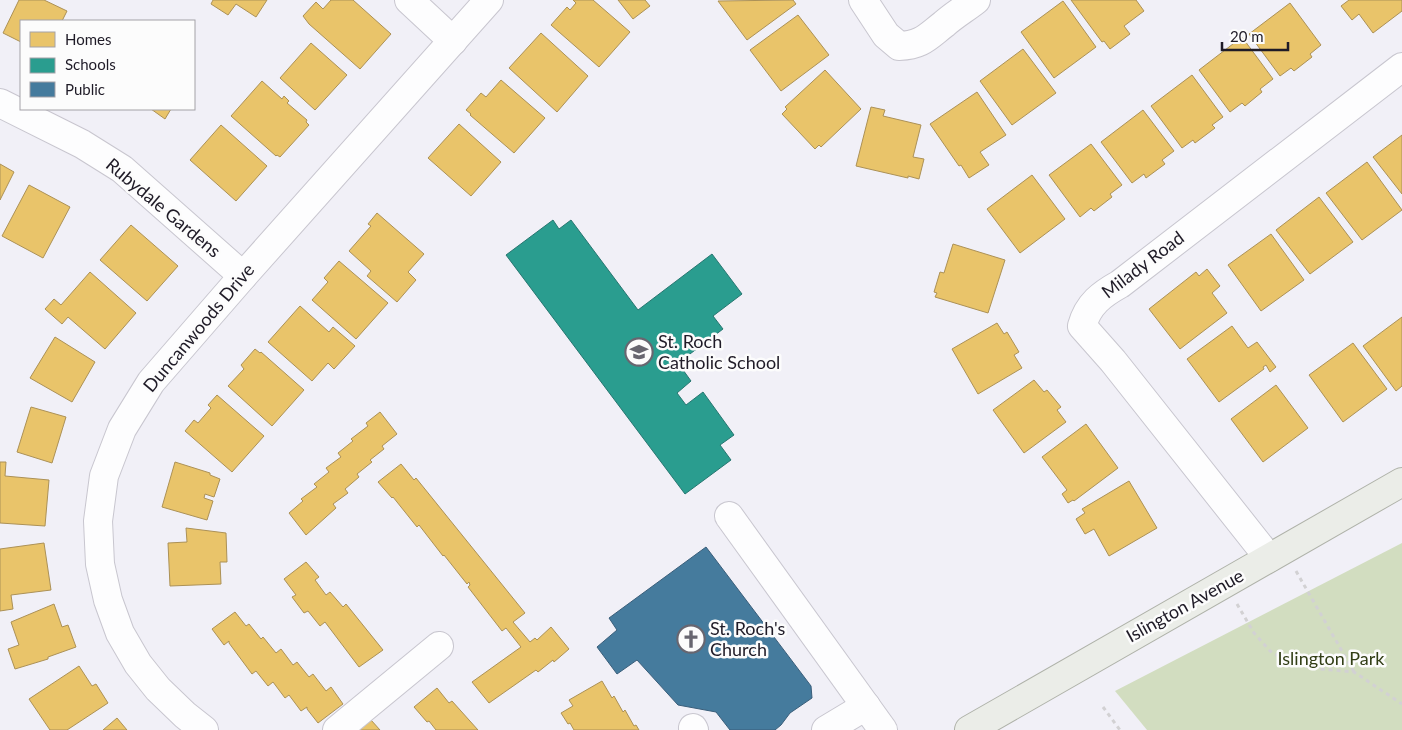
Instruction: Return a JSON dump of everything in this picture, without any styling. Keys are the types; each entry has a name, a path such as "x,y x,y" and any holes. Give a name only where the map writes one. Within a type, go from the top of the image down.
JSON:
{"main road":[{"name":"Islington Avenue","path":"969,730 1402,482"}],"street":[{"path":"409,0 453,41"},
{"name":"Duncanwoods Drive","path":"204,730 158,690 138,664 120,633 108,600 100,564 98,521 104,476 122,429 151,382 489,0"},
{"path":"863,0 886,35 899,46 913,46 929,38 976,0"},
{"name":"Milady Road","path":"1276,554 1082,326 1085,314 1102,294 1120,284 1402,67"},
{"name":"Rubydale Gardens","path":"0,103 82,144 122,169 243,276"},
{"path":"729,516 883,730"},
{"path":"337,730 439,646"},
{"path":"826,730 866,706"}],"path":[{"path":"1276,554 1354,672 1402,704"},
{"path":"1226,583 1254,633 1272,653 1311,668 1354,672"},
{"path":"1103,707 1120,730"}],"green space":[{"name":"Islington Park","path":"1402,543 1402,730 1147,730 1115,691"}],"building: Homes":[{"path":"19,0 44,0 67,11 62,20 20,20 20,42 3,33"},
{"path":"213,0 267,0 256,17 236,4 228,15 211,4"},
{"path":"331,0 353,0 391,34 360,69 309,24 303,16 316,2 323,9"},
{"path":"573,0 593,0 630,32 599,67 551,25 567,7 570,10 576,3"},
{"path":"618,0 645,0 650,6 633,19"},
{"path":"793,0 796,4 747,40 718,1"},
{"path":"1071,0 1136,0 1144,11 1124,26 1130,34 1110,49 1104,41 1102,42"},
{"path":"1349,0 1402,0 1402,11 1373,33 1359,14 1352,20 1341,6"},
{"path":"1063,1 1096,47 1054,78 1021,32"},
{"path":"1290,3 1321,45 1310,54 1312,57 1294,71 1291,68 1280,76 1249,34"},
{"path":"798,15 829,55 781,91 750,50"},
{"path":"541,33 588,76 557,112 509,68"},
{"path":"1242,37 1273,79 1260,89 1262,92 1245,106 1242,103 1230,112 1199,70"},
{"path":"311,43 347,75 315,110 280,78"},
{"path":"1023,49 1056,93 1012,125 980,81"},
{"path":"825,70 861,109 821,147 819,145 815,149 782,114 787,109 785,107"},
{"path":"1192,75 1223,117 1212,125 1215,128 1195,143 1193,140 1182,148 1151,106"},
{"path":"501,80 545,118 514,153 466,110 481,93 486,97"},
{"path":"262,81 282,99 284,96 289,101 287,103 307,120 306,122 309,125 280,157 276,156 231,116"},
{"path":"977,92 1006,135 980,152 989,165 969,178 930,124"},
{"path":"871,107 885,110 883,116 921,125 913,157 924,159 919,179 856,166"},
{"path":"152,110 170,110 165,119"},
{"path":"1143,110 1174,151 1162,160 1165,164 1146,178 1144,174 1132,183 1101,142"},
{"path":"459,124 501,162 471,196 428,158"},
{"path":"221,125 267,166 236,201 190,160"},
{"path":"1402,135 1402,194 1373,157"},
{"path":"1091,144 1122,185 1110,194 1112,197 1094,211 1091,208 1080,217 1049,175"},
{"path":"1367,162 1402,210 1362,240 1326,193"},
{"path":"0,164 14,172 0,200"},
{"path":"1032,175 1065,219 1020,253 987,209"},
{"path":"29,185 70,207 43,258 2,236"},
{"path":"1319,197 1353,242 1310,274 1276,230"},
{"path":"377,213 424,254 408,272 416,280 397,302 367,276 371,271 349,251 371,226 368,224"},
{"path":"131,225 178,266 147,301 100,260"},
{"path":"1271,234 1304,280 1261,311 1228,265"},
{"path":"953,244 1005,260 988,313 935,297 937,293 934,292 940,272 944,273"},
{"path":"339,261 388,303 356,339 312,300 328,282 324,278"},
{"path":"1207,269 1220,286 1212,293 1227,313 1180,349 1149,309 1196,272 1199,276"},
{"path":"90,272 136,313 105,349 68,317 62,324 45,309 54,299 61,305"},
{"path":"300,306 329,332 333,327 355,346 334,369 328,363 312,381 268,342"},
{"path":"1402,317 1402,386 1396,391 1363,346"},
{"path":"997,323 1004,334 1007,332 1019,352 1014,355 1022,368 978,394 952,349"},
{"path":"1232,326 1248,348 1257,342 1276,367 1270,372 1266,365 1263,367 1264,369 1219,402 1187,359"},
{"path":"55,337 95,362 72,402 30,378"},
{"path":"1353,343 1387,389 1343,422 1309,375"},
{"path":"255,349 261,352 304,390 272,426 228,386 244,369 241,365"},
{"path":"1034,380 1044,392 1047,390 1061,407 1057,410 1066,422 1024,453 993,410"},
{"path":"1276,385 1308,428 1263,462 1231,419"},
{"path":"217,395 264,436 232,472 185,431 194,420 198,423 211,408 208,405"},
{"path":"31,407 66,417 52,463 17,452"},
{"path":"380,412 397,434 382,446 384,449 370,460 372,462 357,474 359,477 345,489 348,493 333,504 336,508 306,535 289,513 303,501 301,499 317,487 314,484 329,472 326,468 341,457 338,453 353,441 351,439 368,426 366,423"},
{"path":"1086,424 1118,468 1074,501 1068,503 1062,494 1067,490 1042,457"},
{"path":"0,462 6,462 5,476 49,480 45,526 0,523"},
{"path":"175,462 210,473 210,475 220,479 214,497 205,494 204,498 213,501 207,520 162,507"},
{"path":"401,464 414,480 416,478 525,613 513,622 530,642 535,638 537,640 551,627 569,649 554,662 553,660 538,672 536,670 489,703 472,682 521,647 506,628 502,631 468,587 470,585 469,582 467,584 419,525 417,527 393,497 378,482"},
{"path":"1129,481 1157,528 1109,556 1094,529 1085,534 1076,519 1085,513 1082,509"},
{"path":"186,528 226,533 227,562 220,562 221,584 170,586 168,543 187,542"},
{"path":"44,543 51,590 11,595 13,609 0,611 0,549"},
{"path":"306,562 319,577 315,580 326,595 330,592 343,607 346,604 383,650 359,667 325,622 320,626 308,611 304,613 292,597 296,595 284,579"},
{"path":"54,604 62,627 68,625 76,647 48,657 48,659 15,669 8,649 19,645 11,622"},
{"path":"235,612 246,626 249,624 261,639 263,637 276,653 281,649 293,665 297,662 309,677 313,674 326,691 331,687 343,704 318,723 307,707 301,711 289,695 285,698 273,682 268,686 256,671 252,674 229,641 224,645 212,629"},
{"path":"79,666 92,686 96,684 108,703 67,730 50,730 29,699"},
{"path":"602,681 612,698 614,696 623,712 625,710 634,726 636,725 639,730 574,730 570,723 568,724 561,713 573,706 569,700"},
{"path":"437,688 449,703 452,701 478,730 436,730 429,721 427,722 414,707"},
{"path":"117,718 127,730 103,730"},
{"path":"371,720 380,730 358,730"}],"building: Schools":[{"path":"553,220 559,229 571,220 638,310 712,254 742,294 713,316 723,329 678,363 691,381 677,393 686,405 703,392 734,435 720,445 731,460 685,494 506,255"}],"building: Public":[{"name":"St. Roch's Church","path":"706,547 811,686 812,698 790,713 775,730 730,730 716,712 678,705 637,660 617,674 597,647 617,630 609,618"}],"place":[{"name":"St. Roch Catholic School","path":"639,352"},
{"name":"St. Roch's Church","path":"691,639"}]}
